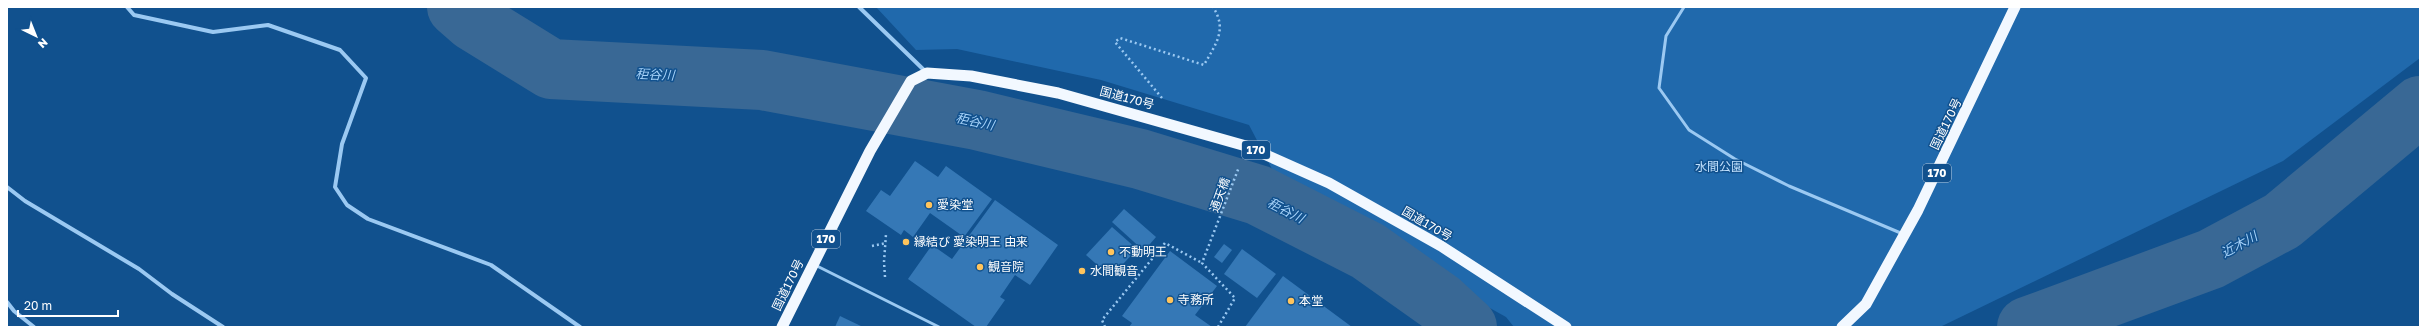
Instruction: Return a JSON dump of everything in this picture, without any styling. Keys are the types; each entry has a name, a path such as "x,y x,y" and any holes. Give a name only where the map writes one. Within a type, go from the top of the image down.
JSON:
{"highway":[{"name":"国道170号","path":"1842,327 1866,304 1904,235 1958,129 2015,7"},
{"name":"国道170号","path":"782,327 870,151 911,81 927,73 971,76 1058,93 1169,123 1246,146 1329,183 1440,246 1566,327"}],"street":[{"path":"127,7 134,16 213,32 268,25 340,50 366,78 342,144 338,165 335,187 346,205 368,219 491,265 580,327"},
{"path":"859,7 927,73"},
{"path":"7,187 25,200 139,269 172,294 223,327"},
{"path":"7,302 14,311 34,327"}],"lane":[{"path":"1684,7 1666,36 1659,88 1689,130 1742,163 1904,235"},
{"path":"813,264 939,327"}],"path":[{"path":"1169,123 1171,108 1115,42 1120,38 1204,65 1220,36 1218,14 1213,7"},
{"name":"通天橋","path":"1202,264 1238,169"},
{"path":"886,234 884,262 887,302"},
{"path":"872,246 886,243"},
{"path":"1105,327 1102,320 1165,243 1202,264 1235,298 1218,327"}],"green space":[{"name":"水間公園","path":"876,7 2420,7 2420,58 2283,161 1940,327 1514,327 1506,317 1285,194 1249,125 1101,80 957,49 916,50"}],"building":[{"name":"愛染堂","path":"915,161 938,177 946,166 992,199 964,237 930,213 913,237 904,230 901,235 866,211 881,190 890,196"},
{"name":"観音院","path":"995,200 1058,245 1030,285 1015,275 1000,297 1005,300 986,327 976,327 908,279 932,245 952,259"},
{"path":"1124,209 1156,237 1144,251 1112,222"},
{"name":"不動明王","path":"1112,227 1137,249 1111,277 1086,255"},
{"path":"1224,244 1232,250 1222,263 1214,257"},
{"path":"1242,249 1276,274 1257,298 1224,274"},
{"name":"寺務所","path":"1170,251 1217,286 1195,315 1212,327 1129,327 1132,323 1122,316"},
{"name":"本堂","path":"1283,276 1352,327 1245,327"},
{"path":"840,316 863,327 835,327"}],"waterway":[{"name":"秬谷川","path":"457,7 473,21 551,69 762,80 977,120 1140,159 1258,195 1368,251 1440,302 1467,327"},
{"name":"近木川","path":"2027,327 2211,259 2282,221 2420,106"}],"place":[{"name":"愛染堂","path":"929,205"},
{"name":"縁結び 愛染明王 由来","path":"906,242"},
{"name":"不動明王","path":"1111,252"},
{"name":"観音院","path":"980,267"},
{"name":"水間観音","path":"1082,271"},
{"name":"寺務所","path":"1170,300"},
{"name":"本堂","path":"1291,301"}]}
